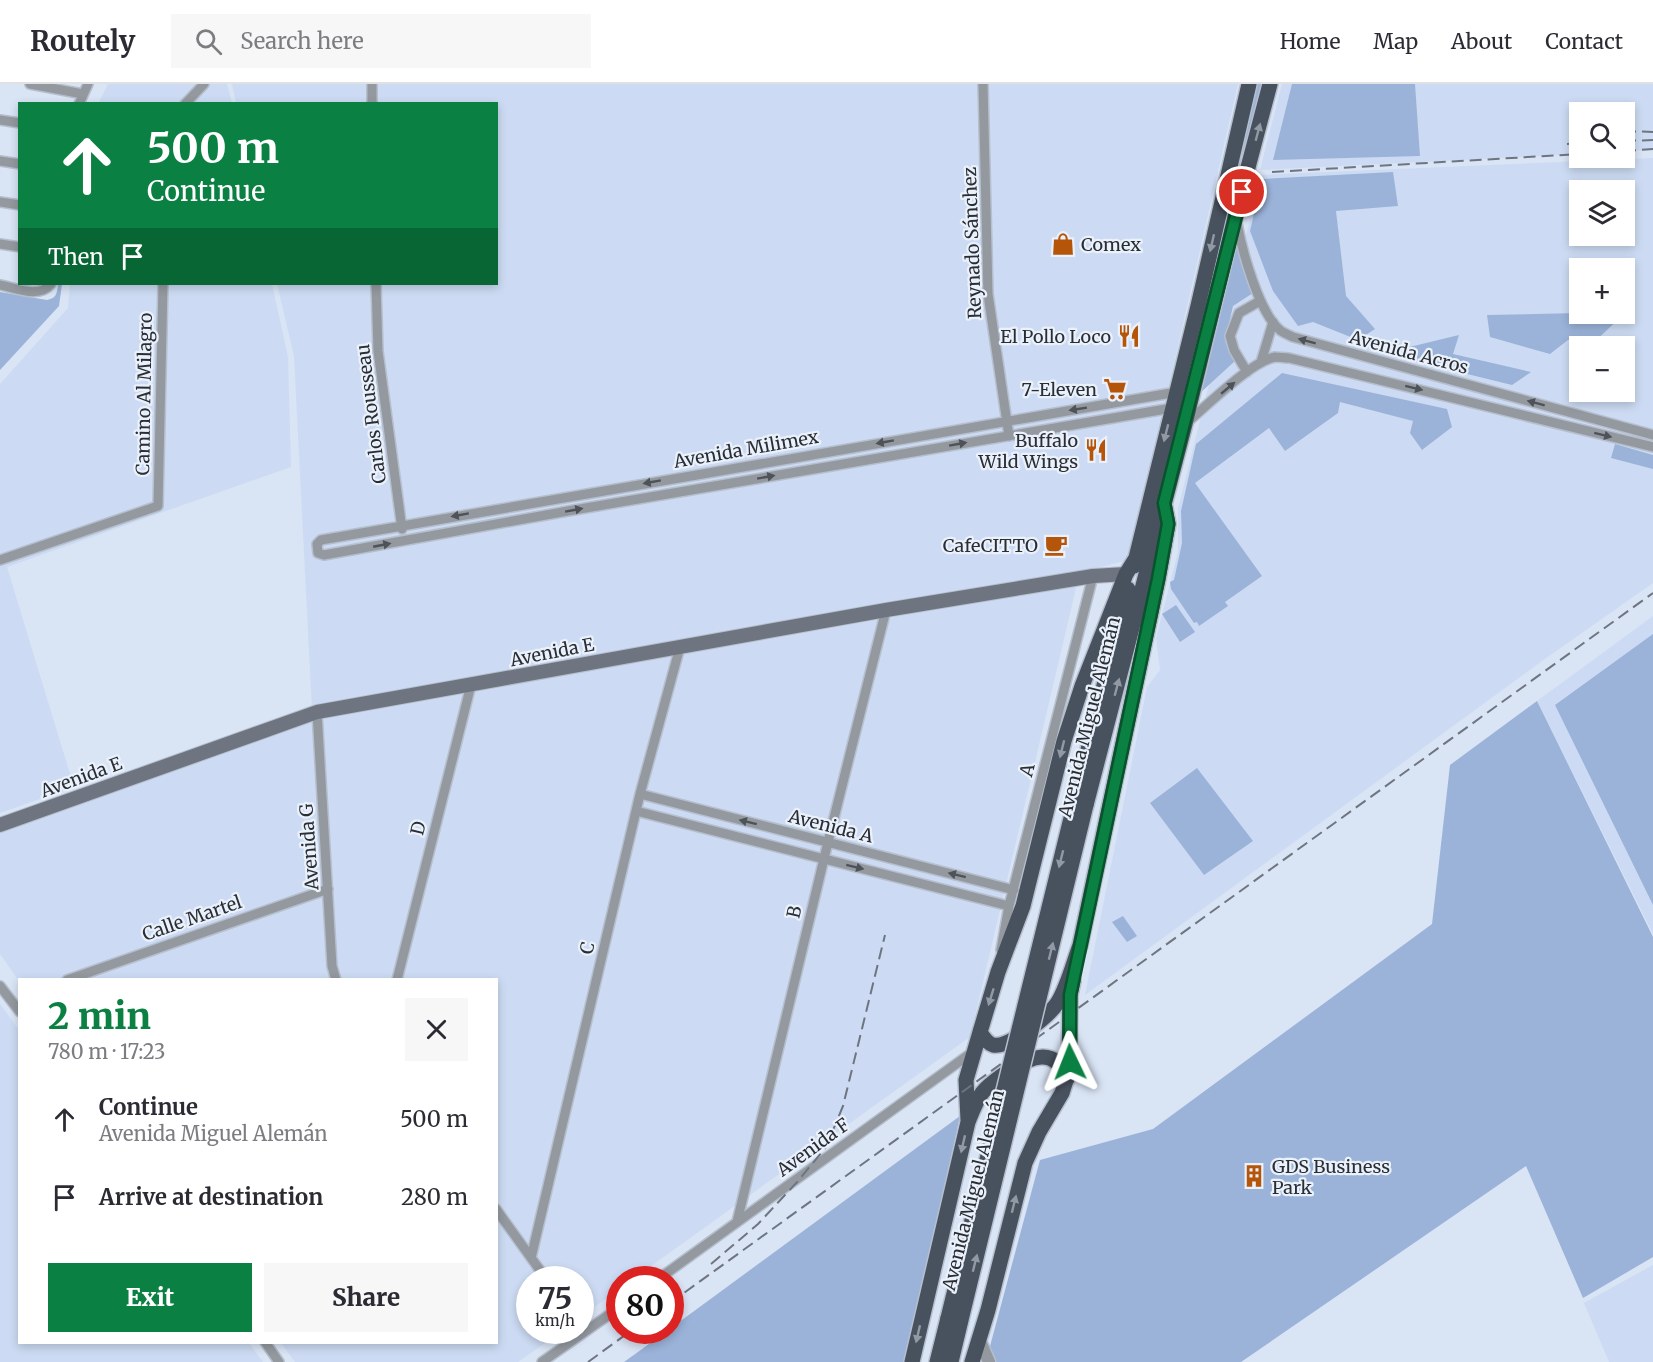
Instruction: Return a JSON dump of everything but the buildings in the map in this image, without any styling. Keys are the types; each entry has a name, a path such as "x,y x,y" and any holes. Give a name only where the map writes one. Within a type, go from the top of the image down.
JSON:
{"highway":[{"name":"Avenida Miguel Alemán","path":"951,1362 1136,558 1249,84"},
{"name":"Avenida Miguel Alemán","path":"937,1362 1080,803 1185,424 1270,84"},
{"path":"972,1362 1030,1148 1067,1079 1070,1062 1070,995 1158,579 1168,524 1164,503"},
{"path":"968,1122 966,1080 973,1052 984,1037 999,972 1023,906 1064,741 1082,686 1126,573 1136,558"},
{"path":"984,1037 994,1045 1007,1043 1050,1013 1064,990 1080,945"},
{"path":"912,1362 968,1122 975,1104 986,1088 1030,1058 1052,1059 1062,1067 1067,1079"}],"main road":[{"name":"Avenida E","path":"0,825 317,712 886,610 1093,576 1126,573"}],"street":[{"path":"30,84 81,99 88,84"},
{"path":"187,102 204,84"},
{"path":"372,84 372,102"},
{"name":"Reynado Sánchez","path":"983,84 988,294 1009,436"},
{"path":"0,120 18,123"},
{"path":"0,161 18,164"},
{"path":"0,202 18,205"},
{"name":"Avenida Acros","path":"1236,213 1240,237 1260,300 1281,331 1293,337 1653,435"},
{"path":"0,244 18,247"},
{"path":"0,285 35,292 45,290 50,285"},
{"name":"Camino Al Milagro","path":"0,560 158,506 163,285"},
{"name":"Carlos Rousseau","path":"376,285 378,351 404,540"},
{"path":"1247,372 1234,350 1230,336 1239,313 1260,300"},
{"path":"1262,362 1273,322"},
{"path":"1346,372 1351,353"},
{"name":"Avenida Acros","path":"1185,424 1247,372 1275,357 1289,358 1387,381 1653,447"},
{"path":"1387,381 1393,364"},
{"name":"Avenida Milimex","path":"1172,408 324,555 318,553 317,550 317,544 321,540 1177,392"},
{"name":"A","path":"999,972 1009,906 1093,576"},
{"name":"B","path":"737,1222 886,610"},
{"name":"C","path":"531,1258 640,794 680,647"},
{"name":"D","path":"398,978 471,685"},
{"name":"Avenida G","path":"317,712 332,966 335,978"},
{"name":"Avenida A","path":"640,794 1014,890"},
{"name":"Avenida A","path":"636,811 1009,906"},
{"path":"719,832 723,815"},
{"name":"Calle Martel","path":"73,978 328,889"},
{"path":"0,986 15,998"},
{"name":"Avenida F","path":"676,1266 973,1052"},
{"path":"943,1074 966,1080"},
{"path":"498,1212 537,1266"},
{"path":"979,1339 989,1362"},
{"path":"266,1344 279,1362"},
{"path":"542,1362 564,1344"}],"shaded area":[{"path":"108,84 227,84 232,102 99,102"},
{"path":"232,84 1238,84 1129,560 1097,568 312,710 294,356 277,285 498,285 498,102 236,102"},
{"path":"1254,84 1266,84 1230,204"},
{"path":"1282,84 1653,84 1653,150 1635,151 1635,102 1569,102 1569,155 1260,170"},
{"path":"1292,84 1415,84 1420,156 1273,160"},
{"path":"1653,158 1653,583 1542,661 1085,995 1147,687 1160,670 1156,638 1178,552 1178,509 1261,175 1569,162 1569,168 1635,168 1635,159"},
{"path":"1393,172 1398,206 1336,211 1346,296 1375,329 1358,340 1313,322 1298,326 1273,291 1250,231 1262,179"},
{"path":"1236,241 1253,293 1233,306 1225,341 1235,361 1199,394"},
{"path":"58,285 62,285 59,306 0,370 0,292 47,300 56,295"},
{"path":"70,285 272,285 288,357 291,467 7,567 74,787 0,813 0,384 68,308"},
{"path":"1569,313 1569,324 1613,324 1601,336 1569,336 1569,340 1550,354 1490,337 1487,315"},
{"path":"1459,335 1453,354 1531,372 1512,385 1398,357 1397,350"},
{"path":"1282,373 1447,409 1452,427 1422,450 1410,433 1413,421 1340,402 1338,413 1285,451 1269,428 1195,483 1262,576 1225,602 1228,606 1199,626 1197,622 1194,623 1171,589 1170,582 1174,580 1182,543 1181,511 1196,444"},
{"path":"1615,444 1653,455 1653,469 1611,458"},
{"path":"1077,584 970,1037 651,1266 606,1266 606,1299 594,1307 594,1266 516,1266 516,1344 544,1344 518,1362 295,1362 282,1344 498,1344 498,978 18,980 0,954 0,832 333,715"},
{"path":"1176,605 1195,632 1180,642 1162,614"},
{"path":"1653,616 1653,934 1537,701"},
{"path":"1653,634 1653,905 1555,705"},
{"path":"1537,701 1653,937 1653,1257 1583,1298 1526,1166 1241,1362 995,1362 989,1350 1040,1160 1153,1129 1432,924 1450,765"},
{"path":"1197,768 1253,841 1204,875 1150,803"},
{"path":"1123,916 1137,936 1127,942 1112,922"},
{"path":"0,1004 18,1029 18,1344 250,1344 263,1362 0,1362"},
{"path":"960,1116 908,1362 624,1362 649,1344 684,1344 684,1318"},
{"path":"1653,1265 1653,1362 1609,1362 1584,1303"}],"railway":[{"path":"1635,131 1653,132"},
{"path":"1635,141 1653,140"},
{"path":"1635,150 1653,149"},
{"path":"1272,172 1569,155"},
{"path":"684,1293 1653,593"},
{"path":"711,1264 758,1224 826,1147 843,1106 885,935"},
{"path":"588,1362 613,1344"}],"place":[{"name":"Comex","path":"1063,244"},
{"name":"El Pollo Loco","path":"1129,336"},
{"name":"7-Eleven","path":"1115,389"},
{"name":"Buffalo Wild Wings","path":"1096,450"},
{"name":"CafeCITTO","path":"1056,545"},
{"name":"GDS Business Park","path":"1254,1176"}],"route":[{"path":"1070,1062 1070,995 1158,579 1168,524 1164,503 1242,192"}]}
